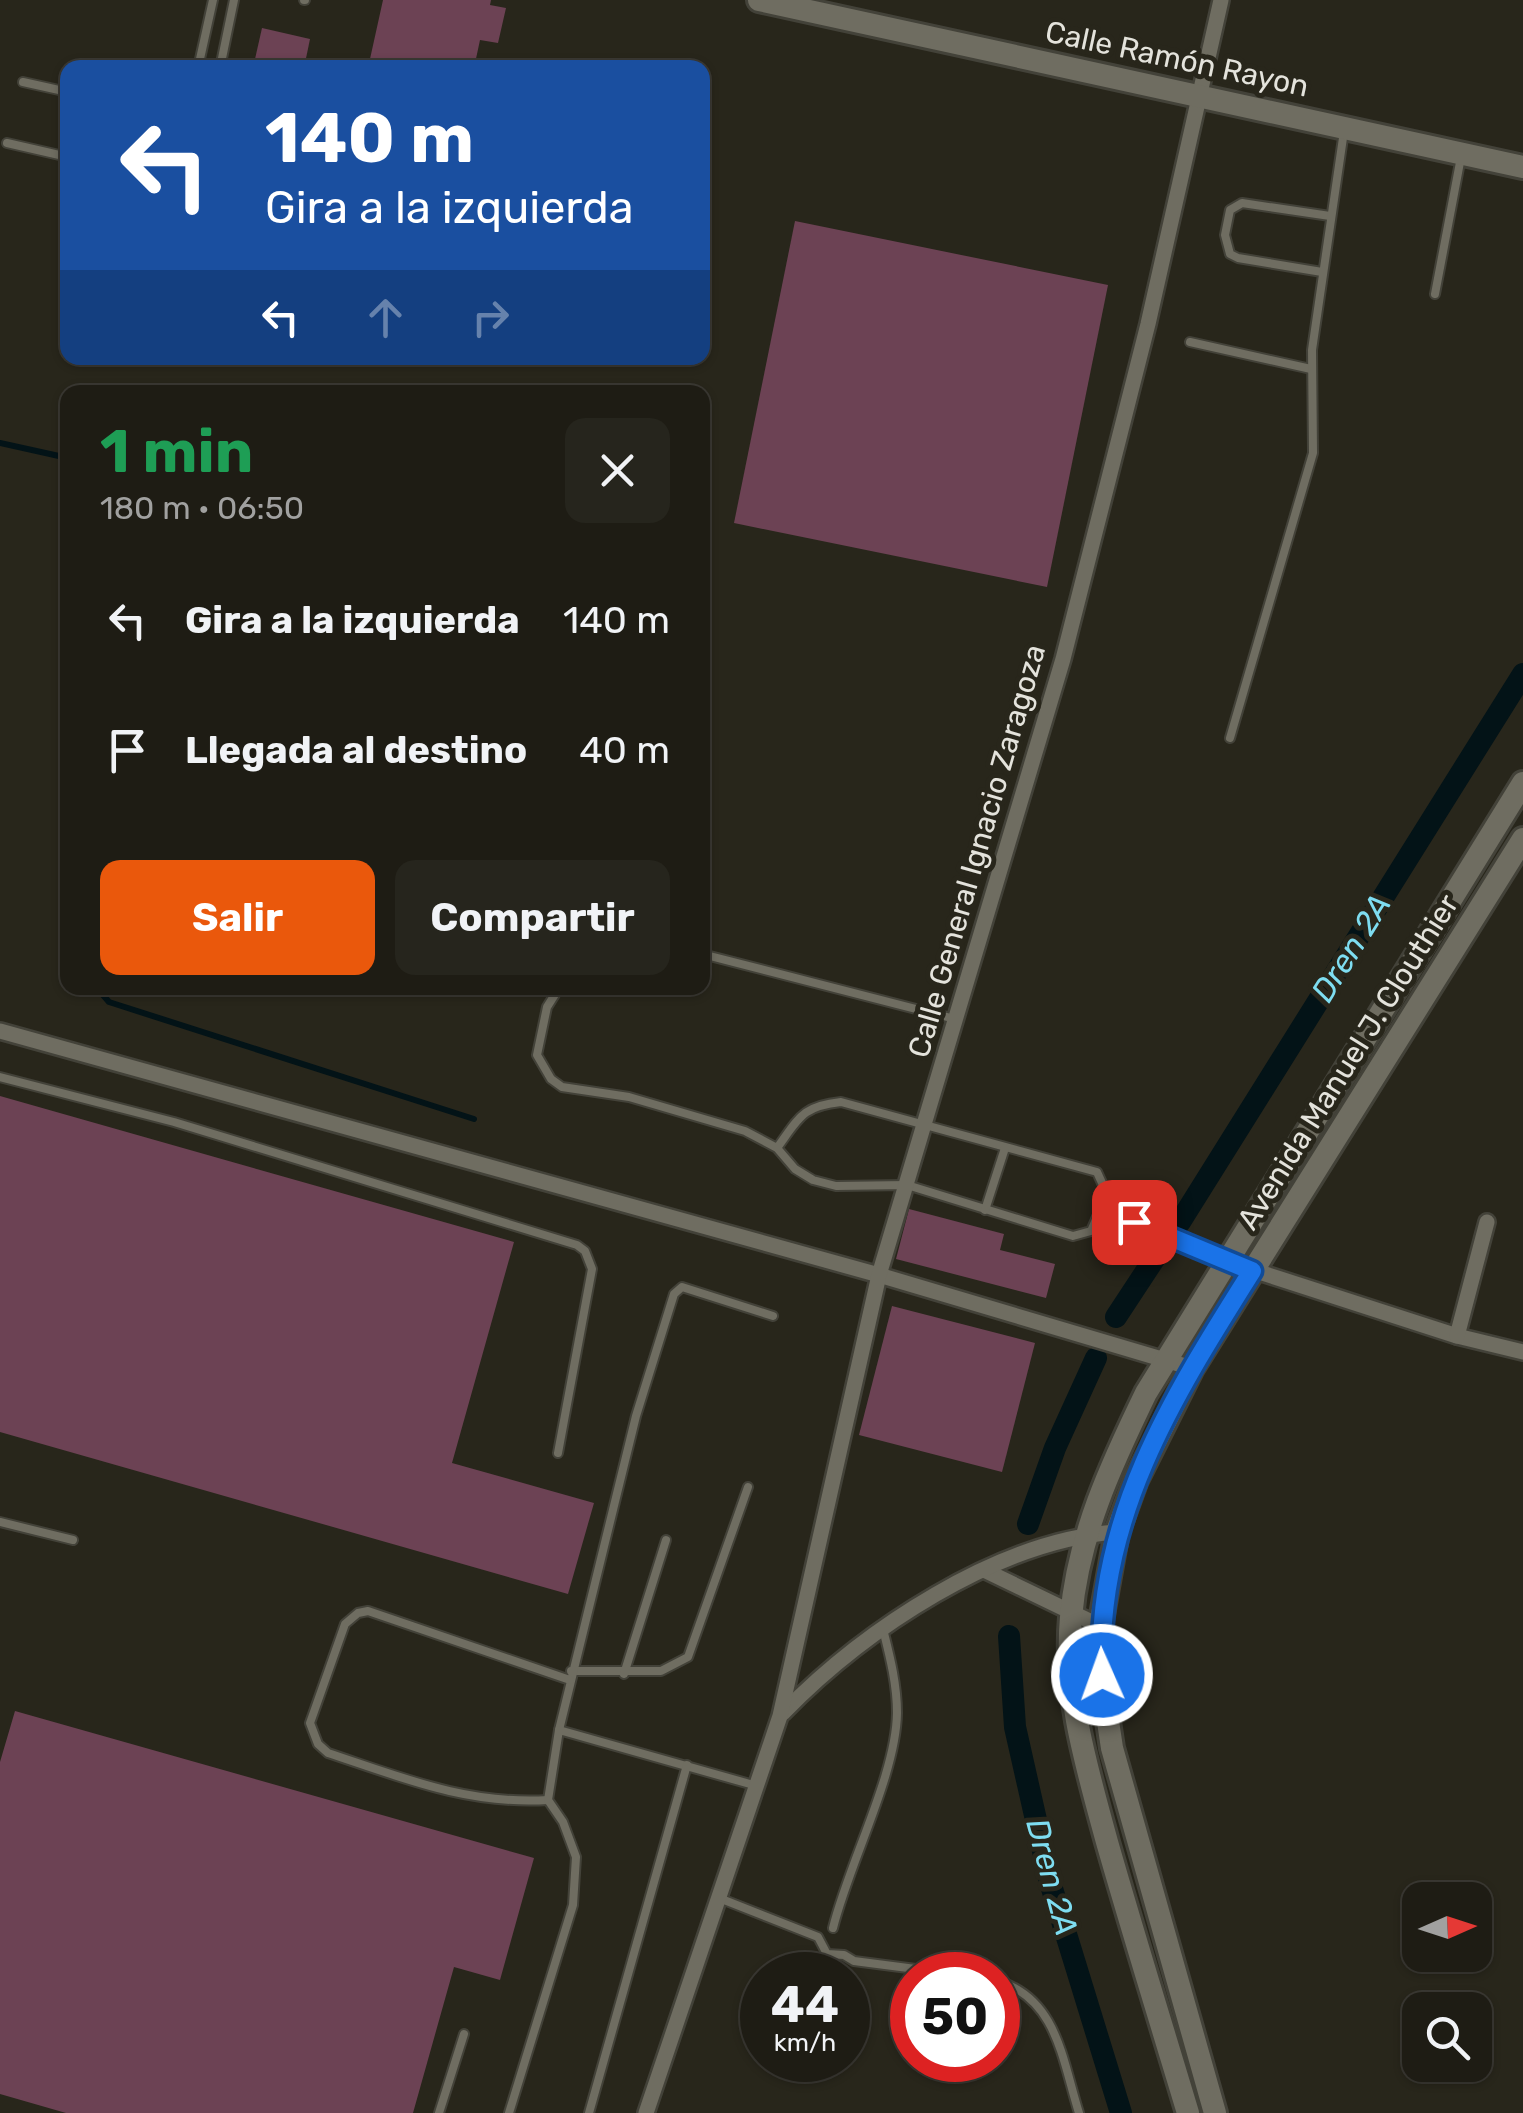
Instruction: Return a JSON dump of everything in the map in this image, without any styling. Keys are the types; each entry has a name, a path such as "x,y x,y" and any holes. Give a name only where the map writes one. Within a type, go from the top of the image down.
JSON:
{"main road":[{"name":"Calle Ramón Rayon","path":"760,0 1523,167"},
{"name":"Avenida Manuel J. Clouthier","path":"1188,2113 1080,1745 1070,1669 1071,1616 1086,1534 1109,1469 1166,1359 1523,782"},
{"name":"Avenida Manuel J. Clouthier","path":"1216,2113 1112,1748 1100,1626 1117,1532 1136,1480 1192,1368 1523,838"}],"street":[{"name":"Calle General Ignacio Zaragoza","path":"646,2113 780,1716 879,1275 1082,587 1148,324 1221,0"},
{"path":"0,1031 879,1275 1192,1368"},
{"path":"1457,1336 1486,1222"},
{"path":"1225,1260 1457,1336 1523,1352"},
{"path":"780,1716 811,1684 935,1596 1034,1546 1086,1534 1117,1532"},
{"path":"986,1572 1071,1616 1100,1626"}],"lane":[{"path":"200,60 213,0"},
{"path":"222,60 234,0"},
{"path":"23,82 60,90"},
{"path":"1230,738 1312,453 1311,369 1345,127"},
{"path":"7,143 60,155"},
{"path":"1435,294 1462,153"},
{"path":"1322,272 1238,258 1230,254 1225,234 1230,210 1242,203 1330,216"},
{"path":"1190,342 1311,369"},
{"path":"1498,823 1523,838"},
{"path":"710,956 954,1018"},
{"path":"555,995 547,1007 537,1055 550,1079 562,1087 628,1097 744,1131 778,1148 795,1169 813,1180 836,1186 907,1184 1079,1236 1091,1230 1103,1209 1106,1188 1098,1172 841,1102 802,1113 778,1148"},
{"path":"0,1077 174,1122 577,1245 585,1252 592,1269 558,1452"},
{"path":"985,1210 1005,1148"},
{"path":"1103,1209 1225,1260"},
{"path":"509,2113 573,1905 577,1876 572,1844 548,1800 558,1730 636,1416 674,1294 682,1287 773,1316"},
{"path":"548,1800 504,1803 421,1784 328,1753 318,1744 310,1723 345,1624 358,1613 368,1611 570,1675 662,1671 688,1657 748,1488"},
{"path":"0,1522 73,1540"},
{"path":"624,1674 666,1540"},
{"path":"833,1928 842,1888 892,1750 896,1693 883,1630"},
{"path":"558,1730 757,1786"},
{"path":"590,2113 687,1765"},
{"path":"719,1898 818,1937 826,1954 890,1964"},
{"path":"1020,1989 1036,2000 1056,2040 1079,2113"},
{"path":"439,2113 464,2034"}],"building":[{"path":"383,0 491,0 490,5 506,8 498,43 480,40 476,60 370,60"},
{"path":"262,28 310,39 306,60 255,60"},
{"path":"795,221 1108,285 1047,587 734,523"},
{"path":"0,1096 514,1242 452,1463 594,1503 568,1594 0,1432"},
{"path":"909,1209 1004,1234 1000,1250 1055,1264 1046,1298 896,1259"},
{"path":"892,1306 1035,1343 1002,1472 859,1435"},
{"path":"15,1711 534,1858 500,1980 454,1967 413,2113 66,2113 0,2094 0,1762"}],"waterway":[{"path":"0,443 60,456"},
{"name":"Dren 2A","path":"1180,1222 1523,674"},
{"path":"103,995 109,1002 474,1119"},
{"name":"Dren 2A","path":"1116,1317 1164,1244"},
{"name":"Dren 2A","path":"1028,1524 1055,1448 1096,1358"},
{"name":"Dren 2A","path":"1009,1636 1015,1727 1050,1882 1121,2113"}],"route":[{"path":"1102,1675 1100,1626 1105,1581 1136,1480 1192,1368 1252,1271 1134,1222"}]}
